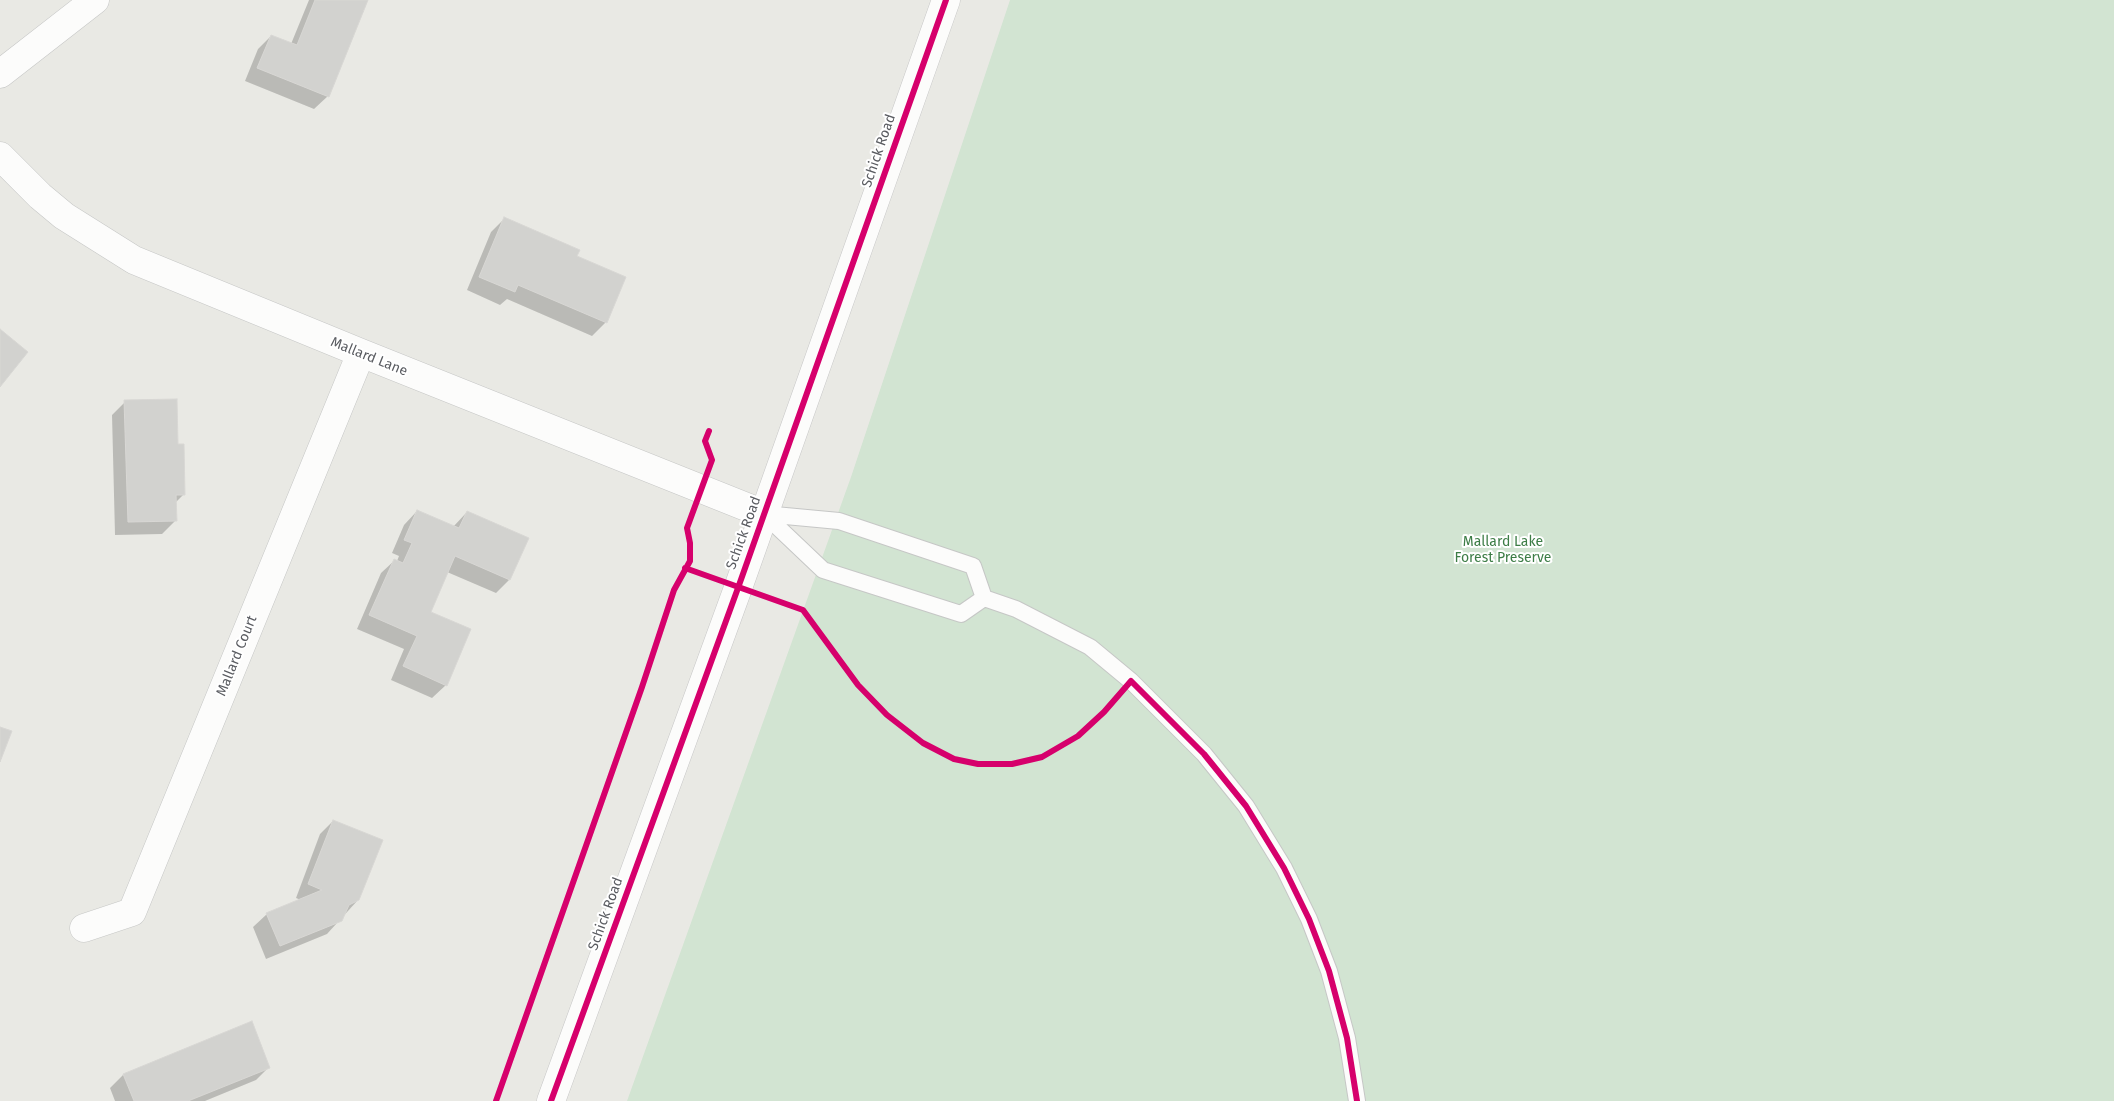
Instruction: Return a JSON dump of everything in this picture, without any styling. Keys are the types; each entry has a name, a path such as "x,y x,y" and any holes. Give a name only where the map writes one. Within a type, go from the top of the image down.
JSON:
{"street":[{"path":"0,74 95,0"},
{"name":"Schick Road","path":"551,1101 764,514 946,0"},
{"name":"Mallard Lane","path":"0,156 40,196 64,216 134,260 764,514"},
{"name":"Mallard Court","path":"84,928 132,912 361,353"}],"lane":[{"path":"764,514 823,570 962,614 984,598"},
{"path":"764,514 839,520 973,566 984,598"},
{"path":"984,598 1016,609 1090,647 1131,681 1204,754 1246,806 1284,868 1309,919 1329,971 1347,1038 1357,1101"}],"green space":[{"name":"Mallard Lake Forest Preserve","path":"1010,0 2114,0 2114,1101 627,1101 851,477"}],"building":[{"path":"315,0 368,0 329,97 257,68 271,35 297,45"},
{"path":"504,217 580,250 577,256 626,277 607,323 518,285 515,292 479,277"},
{"path":"0,329 28,352 0,387"},
{"path":"177,399 178,444 184,444 185,495 176,495 177,521 128,522 124,400"},
{"path":"417,510 459,528 467,511 529,538 510,580 455,556 431,612 471,629 447,686 403,666 417,636 369,615 394,559 403,563 412,543 404,540"},
{"path":"0,727 12,731 0,762"},
{"path":"333,820 383,840 359,900 349,905 342,921 280,946 266,913 322,890 308,884"},
{"path":"252,1021 270,1068 188,1101 134,1101 123,1074"}],"cycle path":[{"path":"551,1101 738,588 946,0"},
{"path":"496,1101 642,687 674,590 690,561 690,543 687,528 712,460 705,441 709,431"},
{"path":"685,568 803,610 858,685 887,715 923,743 954,759 978,764 1012,764 1042,757 1078,736 1104,712 1131,681 1204,754 1246,806 1284,868 1309,919 1329,971 1347,1038 1357,1101"}]}
